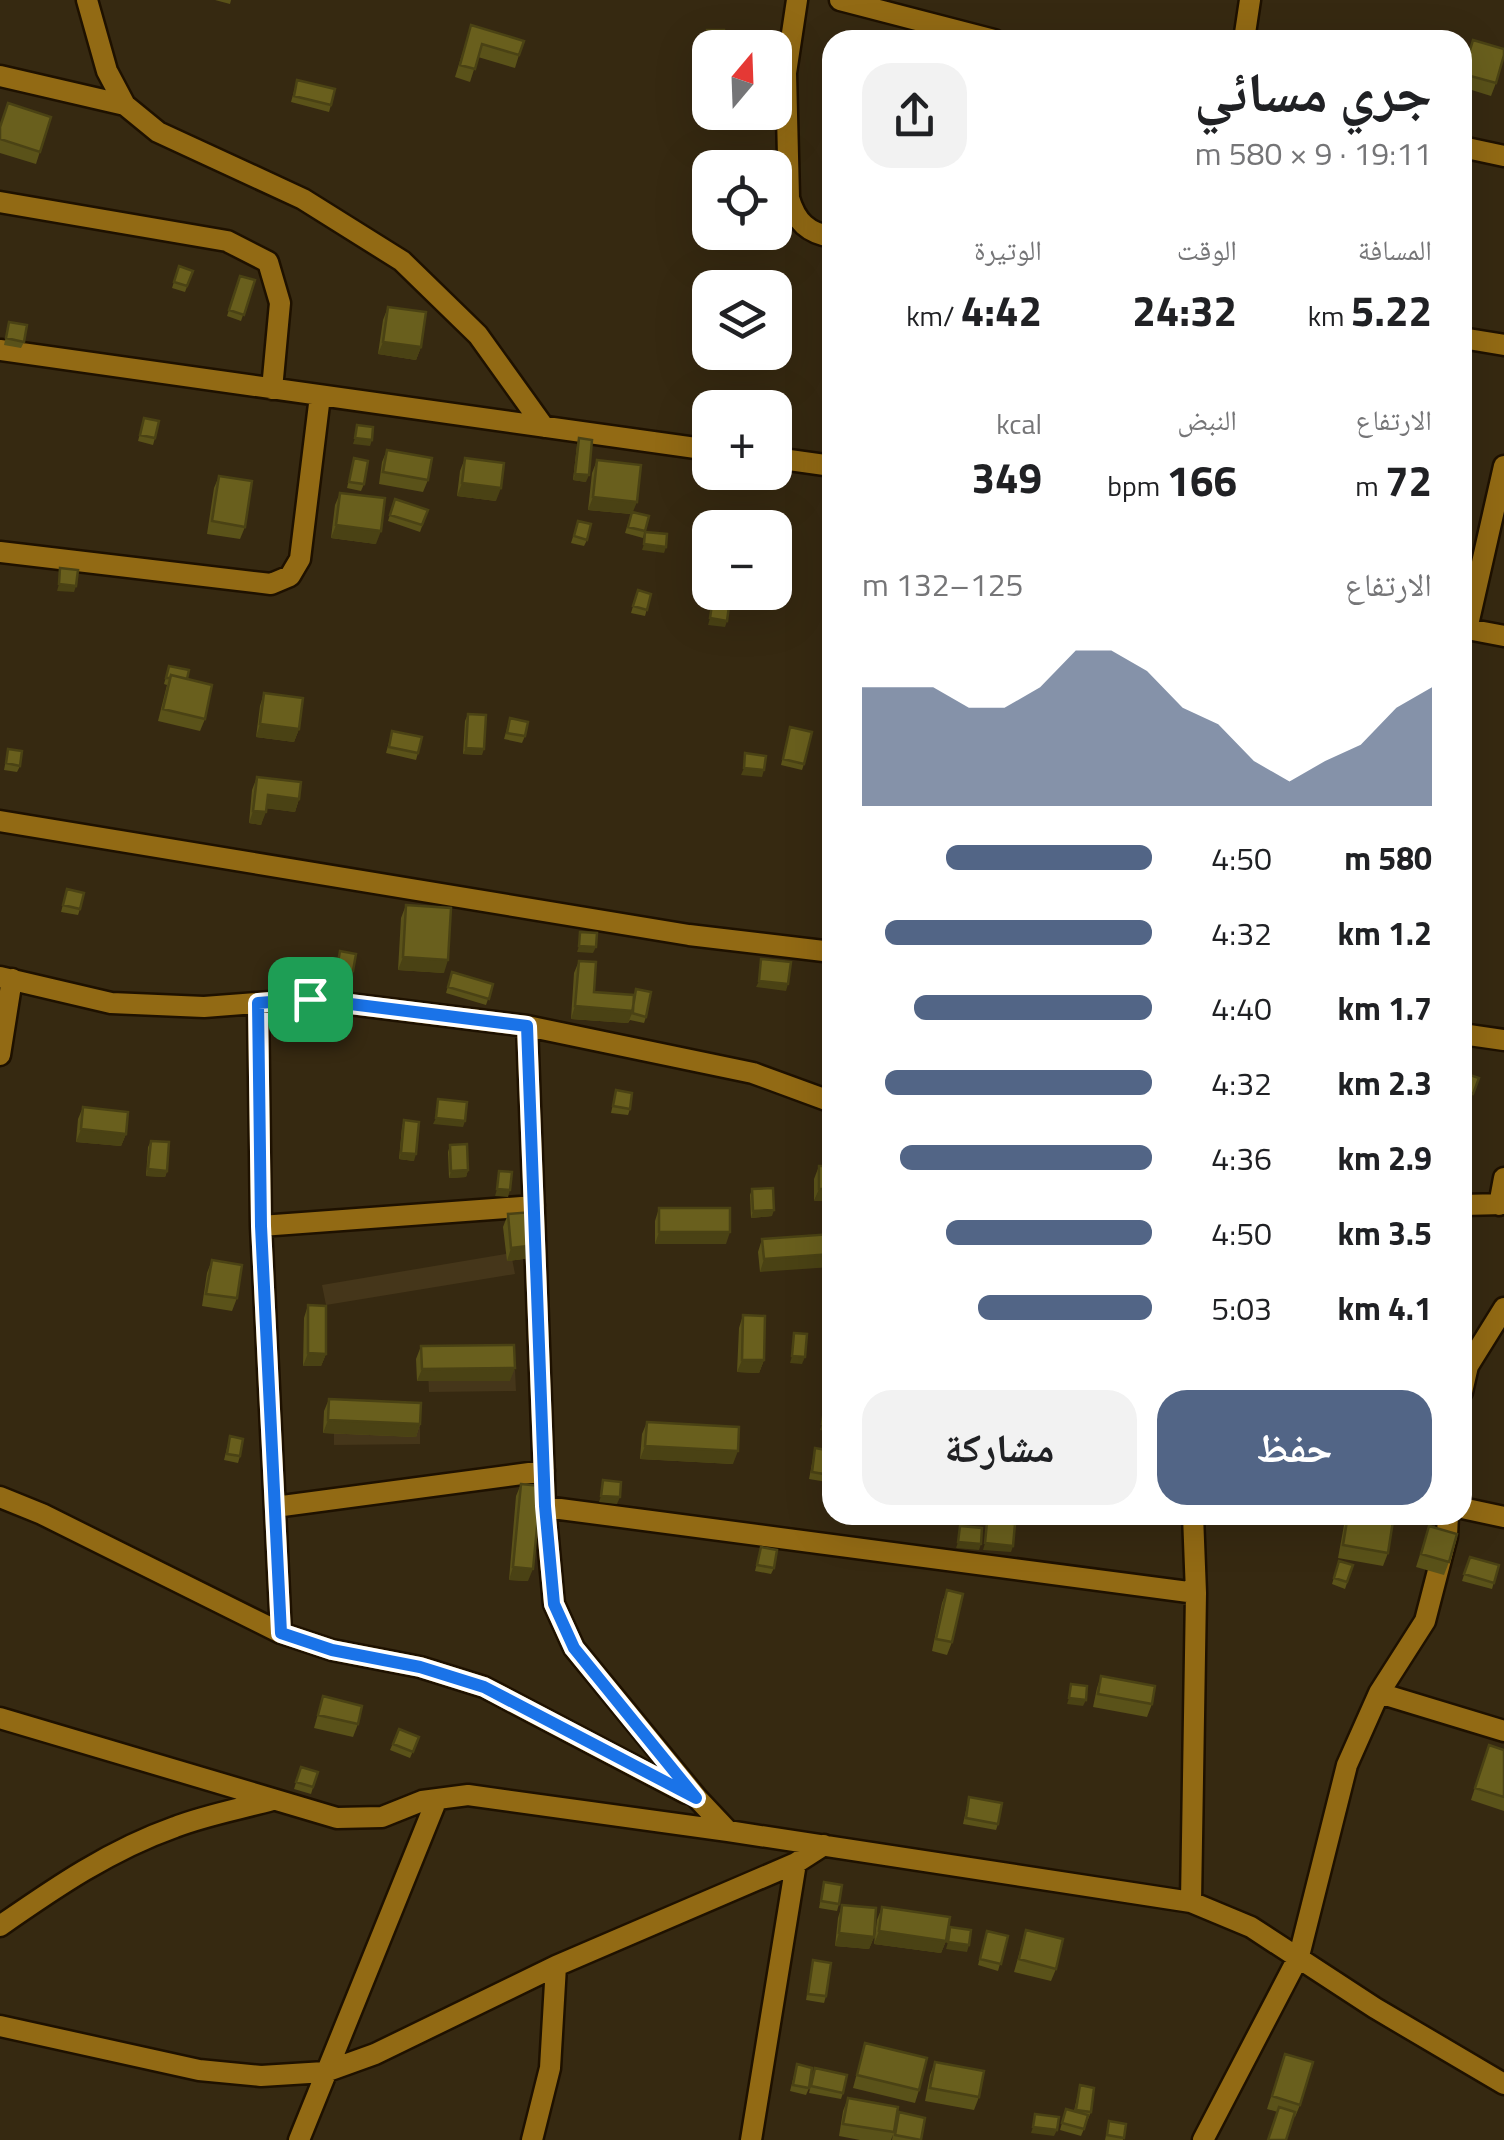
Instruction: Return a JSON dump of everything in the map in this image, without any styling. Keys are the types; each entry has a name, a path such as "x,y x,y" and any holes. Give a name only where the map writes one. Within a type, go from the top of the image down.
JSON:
{"street":[{"path":"87,0 107,72 124,105 158,132 302,199 402,260 478,335 544,427"},
{"path":"797,0 786,73 789,198 794,217 822,235"},
{"path":"840,0 956,30"},
{"path":"1246,30 1250,0"},
{"path":"0,76 124,105"},
{"path":"1472,149 1504,156"},
{"path":"0,202 227,241 268,262 280,303 272,389"},
{"path":"1472,340 1504,345"},
{"path":"0,350 692,448"},
{"path":"0,552 271,584 290,576 300,559 320,396"},
{"path":"792,460 822,465"},
{"path":"1472,602 1504,466"},
{"path":"1472,630 1504,636"},
{"path":"0,821 632,926 822,951"},
{"path":"0,1055 6,978 111,1003 204,1007 310,999 527,1026 753,1072 822,1098"},
{"path":"258,1003 261,1226 281,1633"},
{"path":"527,1026 545,1506 554,1604 574,1648 696,1798 728,1831"},
{"path":"1472,1035 1504,1040"},
{"path":"1472,1205 1502,1204 1504,1178"},
{"path":"261,1226 534,1206"},
{"path":"1472,1360 1504,1308"},
{"path":"275,1508 544,1471"},
{"path":"0,1498 42,1514 281,1633 332,1650 420,1667 484,1687 696,1798"},
{"path":"545,1506 1196,1593"},
{"path":"1472,1510 1504,1517"},
{"path":"1192,1902 1193,1525"},
{"path":"1204,2140 1299,1956 1346,1765 1380,1693 1425,1621 1448,1525"},
{"path":"1380,1693 1504,1731"},
{"path":"0,1718 337,1818 382,1817 422,1801 468,1796 728,1831 1192,1902 1251,1927 1504,2084"},
{"path":"299,2140 437,1799"},
{"path":"0,1926 70,1877 125,1847 176,1826 274,1800"},
{"path":"0,2026 199,2070 260,2076 324,2072 374,2054 556,1966 796,1863 824,1846"},
{"path":"752,2140 796,1863"},
{"path":"532,2140 550,2068 556,1966"}],"shaded area":[{"path":"511,1253 515,1274 326,1305 322,1285"},
{"path":"515,1370 516,1391 429,1392 428,1371"},
{"path":"420,1423 420,1444 334,1445 334,1425"}],"building":[{"path":"471,25 524,41 519,55 482,44 475,69 460,65"},
{"path":"1473,40 1504,49 1496,83 1472,76"},
{"path":"297,80 335,89 331,105 294,96"},
{"path":"8,103 51,117 40,152 0,139"},
{"path":"179,266 193,271 187,286 174,282"},
{"path":"240,276 255,280 244,315 229,310"},
{"path":"388,307 426,312 421,347 383,342"},
{"path":"9,322 27,325 24,342 6,338"},
{"path":"144,418 159,421 155,438 140,435"},
{"path":"357,425 373,427 372,440 355,438"},
{"path":"579,438 592,440 589,475 575,474"},
{"path":"387,450 432,458 428,480 383,472"},
{"path":"354,458 368,461 364,484 349,482"},
{"path":"465,458 504,463 501,488 462,483"},
{"path":"597,460 641,465 637,502 593,497"},
{"path":"219,476 252,481 245,527 212,521"},
{"path":"340,493 385,498 381,531 336,525"},
{"path":"395,499 428,510 422,525 390,515"},
{"path":"632,512 649,516 645,531 628,527"},
{"path":"578,521 591,524 587,540 574,536"},
{"path":"645,532 667,534 666,547 644,544"},
{"path":"60,568 78,570 76,586 59,584"},
{"path":"638,590 651,594 647,610 633,606"},
{"path":"711,610 728,610 727,621 710,618"},
{"path":"169,666 189,670 187,679 171,675 166,678"},
{"path":"171,675 212,685 205,719 163,709"},
{"path":"264,693 303,698 299,729 260,724"},
{"path":"468,714 486,715 484,749 466,748"},
{"path":"510,718 528,722 525,736 507,733"},
{"path":"790,727 812,732 804,764 783,759"},
{"path":"392,731 422,737 418,753 389,747"},
{"path":"8,749 22,751 20,766 6,763"},
{"path":"745,753 766,756 764,770 744,768"},
{"path":"257,777 301,782 299,799 268,795 266,812 253,811"},
{"path":"67,889 84,893 80,909 63,905"},
{"path":"406,905 451,908 448,960 403,957"},
{"path":"580,932 597,933 596,947 579,946"},
{"path":"340,951 356,954 353,971 337,968"},
{"path":"761,959 791,962 788,984 759,981"},
{"path":"579,961 596,962 594,992 634,995 633,1011 575,1006"},
{"path":"452,972 493,984 489,999 448,987"},
{"path":"636,989 651,992 646,1017 632,1013"},
{"path":"1472,1076 1479,1078 1472,1094"},
{"path":"616,1090 632,1093 630,1109 613,1106"},
{"path":"438,1099 467,1102 465,1121 436,1118"},
{"path":"83,1107 128,1112 126,1134 81,1129"},
{"path":"404,1120 419,1122 416,1154 401,1153"},
{"path":"151,1141 169,1142 167,1171 148,1169"},
{"path":"467,1144 468,1170 451,1171 450,1145"},
{"path":"819,1166 822,1166 822,1189"},
{"path":"499,1171 512,1172 510,1190 497,1189"},
{"path":"773,1188 774,1210 753,1211 752,1189"},
{"path":"659,1208 730,1208 730,1232 659,1232"},
{"path":"532,1212 536,1245 511,1248 508,1214"},
{"path":"822,1235 822,1255 764,1259 762,1239"},
{"path":"212,1260 242,1265 237,1298 206,1294"},
{"path":"308,1305 326,1306 326,1354 308,1353"},
{"path":"743,1315 765,1316 764,1360 742,1360"},
{"path":"794,1333 807,1334 805,1357 792,1356"},
{"path":"514,1345 515,1368 422,1369 421,1346"},
{"path":"329,1399 421,1403 420,1424 328,1420"},
{"path":"647,1422 739,1427 738,1451 645,1446"},
{"path":"230,1436 243,1439 240,1456 227,1454"},
{"path":"815,1448 822,1449 822,1474 812,1472"},
{"path":"603,1480 621,1482 620,1497 601,1496"},
{"path":"521,1484 541,1486 533,1569 513,1567"},
{"path":"987,1525 1015,1525 1013,1546 985,1543"},
{"path":"1346,1525 1392,1525 1388,1553 1343,1545"},
{"path":"960,1526 982,1528 981,1544 958,1542"},
{"path":"1429,1526 1457,1534 1449,1562 1421,1554"},
{"path":"761,1547 777,1550 774,1568 757,1565"},
{"path":"1470,1557 1499,1565 1494,1583 1464,1574"},
{"path":"1339,1561 1353,1565 1347,1582 1334,1578"},
{"path":"947,1590 963,1594 952,1642 936,1639"},
{"path":"1101,1676 1155,1686 1152,1704 1098,1694"},
{"path":"1071,1684 1087,1686 1086,1700 1069,1698"},
{"path":"323,1696 362,1706 358,1724 318,1715"},
{"path":"399,1729 419,1737 413,1752 393,1744"},
{"path":"1489,1745 1504,1750 1504,1797 1475,1788"},
{"path":"301,1767 318,1772 313,1787 296,1782"},
{"path":"969,1797 1002,1803 998,1824 966,1818"},
{"path":"824,1882 842,1885 839,1904 821,1901"},
{"path":"842,1905 876,1908 874,1937 839,1933"},
{"path":"882,1907 950,1917 946,1941 879,1931"},
{"path":"950,1927 971,1930 969,1945 948,1942"},
{"path":"1026,1930 1063,1939 1056,1969 1019,1959"},
{"path":"987,1931 1008,1936 1001,1964 980,1959"},
{"path":"813,1960 831,1963 826,1996 808,1994"},
{"path":"865,2043 927,2058 919,2090 857,2075"},
{"path":"1285,2054 1313,2062 1300,2105 1272,2096"},
{"path":"935,2062 984,2071 979,2097 930,2088"},
{"path":"797,2064 812,2068 809,2088 793,2085"},
{"path":"815,2068 847,2075 843,2093 811,2086"},
{"path":"1080,2085 1094,2088 1091,2112 1076,2110"},
{"path":"848,2098 898,2107 894,2132 843,2124"},
{"path":"1279,2107 1295,2112 1286,2140 1268,2140"},
{"path":"1066,2109 1088,2115 1084,2129 1062,2123"},
{"path":"899,2112 925,2118 921,2140 895,2135"},
{"path":"1035,2114 1059,2117 1057,2130 1033,2127"},
{"path":"1109,2121 1126,2124 1124,2138 1107,2135"}],"route":[{"path":"310,999 527,1026 545,1506 554,1604 574,1648 696,1798 484,1687 420,1667 332,1650 281,1633 261,1226 258,1003 310,999"}]}
